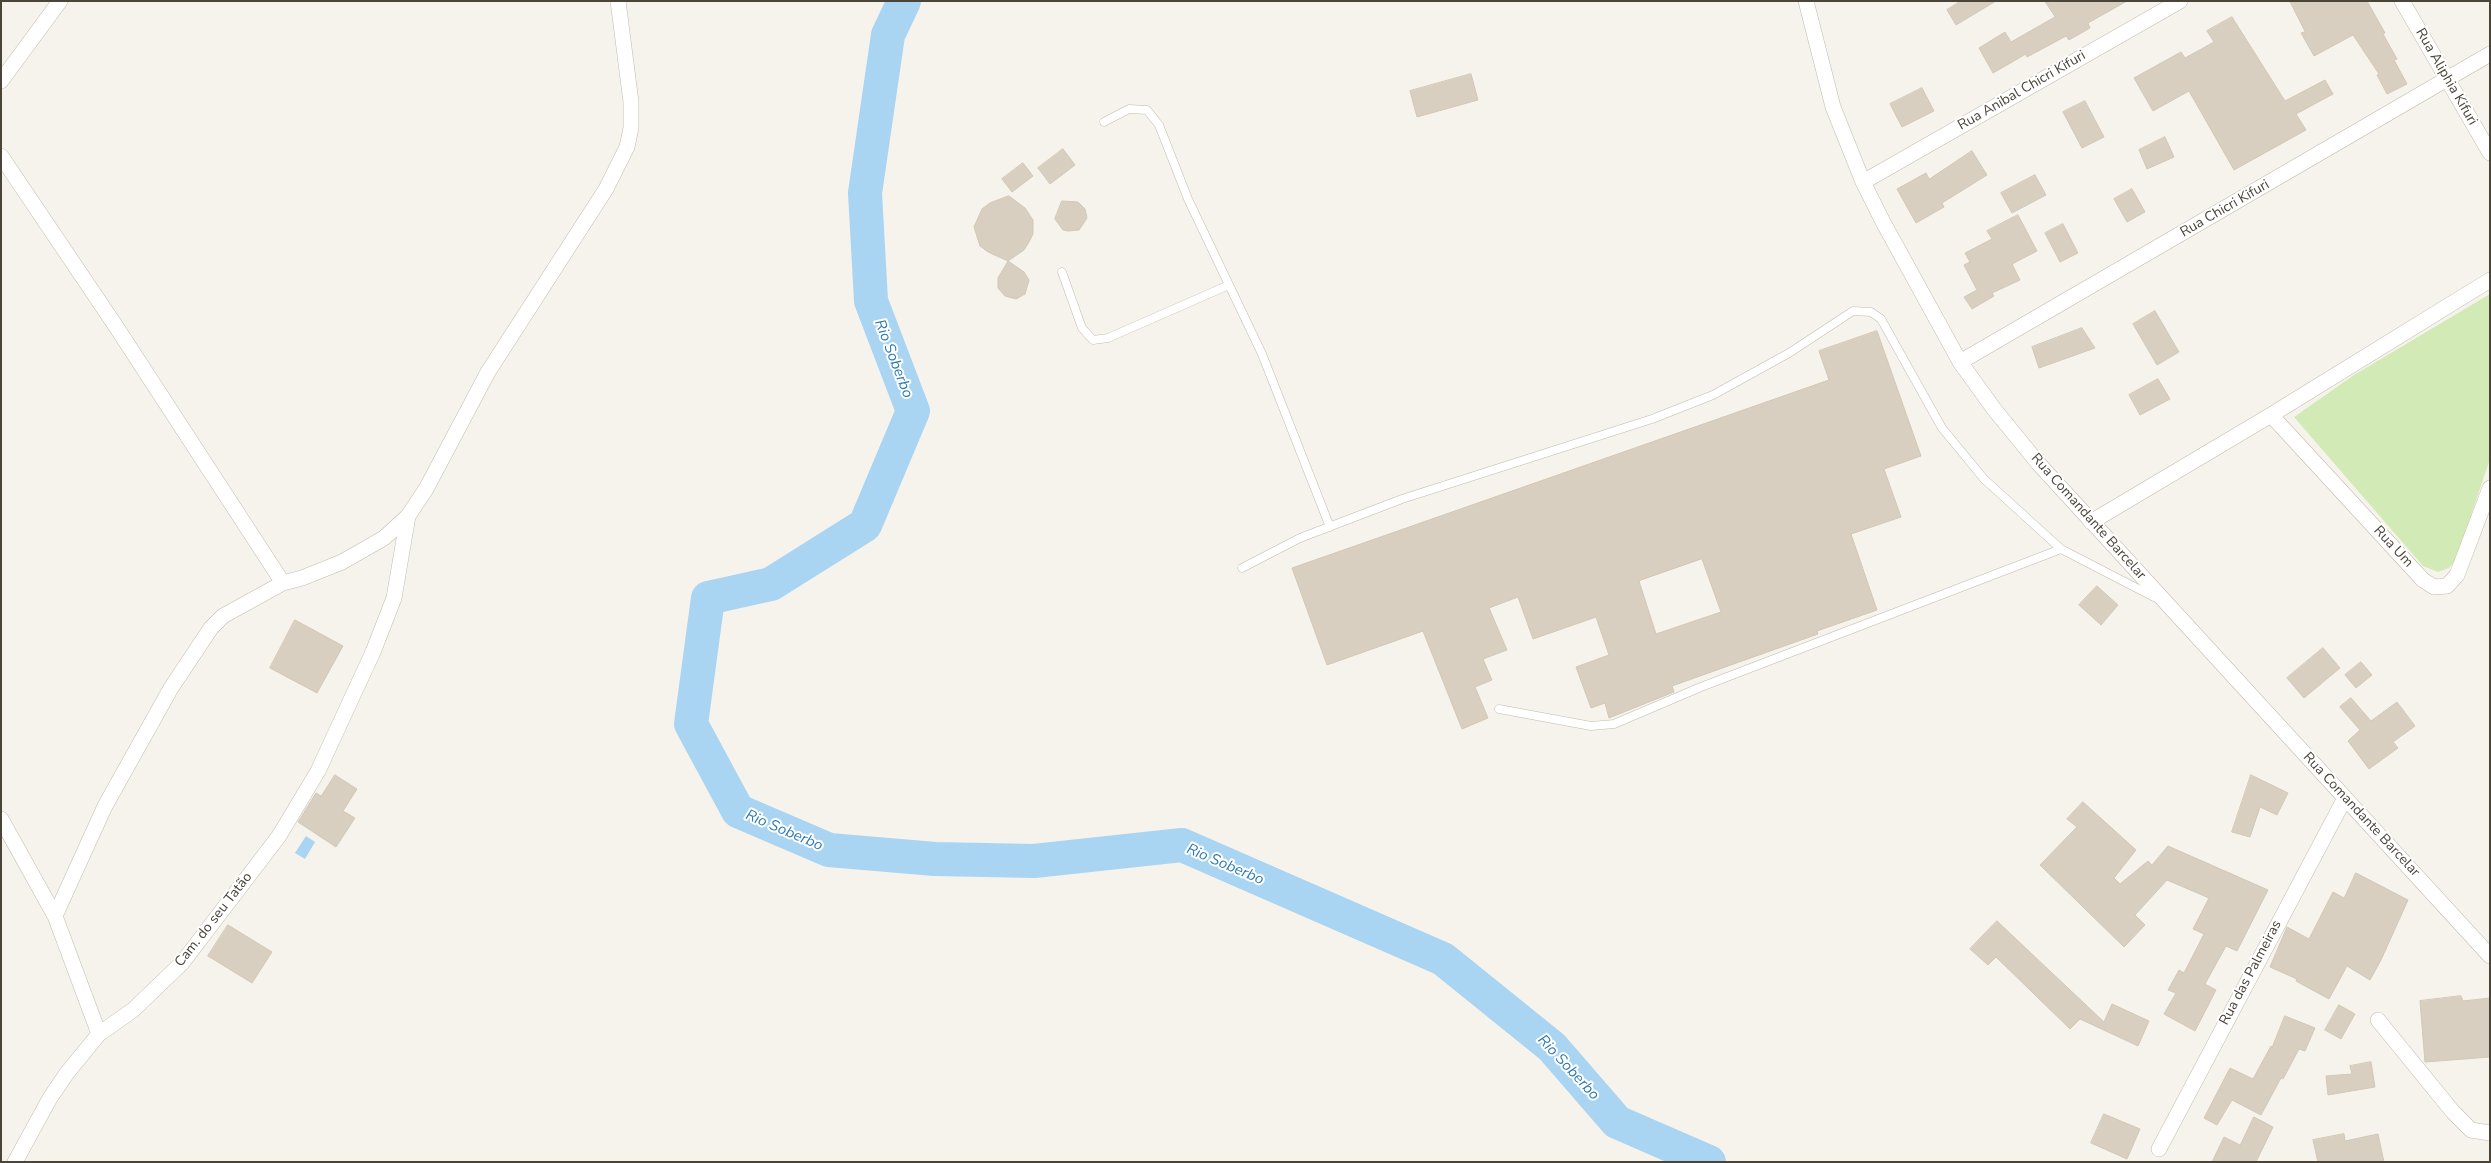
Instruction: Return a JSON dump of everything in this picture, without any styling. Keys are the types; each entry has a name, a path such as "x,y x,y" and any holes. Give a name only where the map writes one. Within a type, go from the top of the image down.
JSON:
{"street":[{"path":"1,81 60,1"},
{"path":"55,916 118,782 171,688 211,628 223,616 283,583 302,578 361,553 384,538 408,516 426,489 488,372 606,190 627,147 631,128 631,102 618,1"},
{"name":"Rua Comandante Barcelar","path":"1806,1 1833,107 1864,182 1883,222 1960,362 2031,455 2490,956"},
{"name":"Rua Anibal Chicri Kifuri","path":"1864,182 2180,1"},
{"name":"Rua Aliphia Kifuri","path":"2402,1 2490,153"},
{"name":"Rua Chicri Kifuri","path":"1960,362 2490,54"},
{"path":"1,156 117,328 283,583"},
{"path":"2091,522 2271,415 2490,280"},
{"name":"Rua Um","path":"2271,415 2423,580 2434,587 2447,586 2457,575 2490,488"},
{"name":"Cam. do seu Tatão","path":"15,1162 50,1098 67,1073 99,1034 132,1010 182,963 279,836 318,771 373,652 394,598 408,516"},
{"name":"Rua das Palmeiras","path":"2159,1149 2345,798"},
{"path":"1,819 55,916 99,1034"},
{"path":"2378,1020 2453,1112 2471,1130 2490,1133"}],"lane":[{"path":"1104,122 1129,110 1147,110 1159,125 1188,199 1262,354 1330,527"},
{"path":"1062,272 1082,328 1093,340 1108,338 1229,285"},
{"path":"1242,568 1300,538 1402,499 1652,419 1713,395 1789,353 1853,311 1871,312 1881,319 1942,428 1984,479 2061,549 2123,579 2167,604"},
{"path":"1499,709 1590,726 1614,724 1701,688 2061,549"}],"green space":[{"path":"2490,294 2490,459 2456,560 2449,568 2438,572 2423,566 2294,417 2354,375"}],"water":[{"path":"306,836 315,842 305,859 295,853"}],"building":[{"path":"1961,1 1996,1 1956,25 1947,10"},
{"path":"2045,1 2127,1 2088,23 2090,28 2069,40 2066,36 2027,57 2026,54 1993,73 1979,48 2005,32 2011,42 2055,17"},
{"path":"2290,1 2367,1 2385,33 2383,34 2397,59 2394,60 2407,84 2387,94 2377,75 2379,74 2353,35 2314,56 2301,33 2305,32"},
{"path":"2232,17 2285,101 2325,80 2333,94 2296,114 2306,130 2234,170 2189,91 2153,111 2134,78 2181,52 2185,58 2214,42 2207,31"},
{"path":"1471,74 1478,100 1417,117 1410,91"},
{"path":"1922,88 1934,111 1902,127 1890,104"},
{"path":"2085,101 2104,137 2082,148 2063,112"},
{"path":"2165,137 2174,157 2147,169 2139,150"},
{"path":"1063,149 1075,165 1050,184 1038,168"},
{"path":"1972,151 1987,175 1942,203 1944,207 1916,223 1897,189 1926,173 1929,179"},
{"path":"1023,163 1033,176 1012,192 1002,179"},
{"path":"2035,175 2046,195 2012,213 2001,193"},
{"path":"2132,189 2145,212 2127,222 2114,199"},
{"path":"1009,196 1025,208 1033,220 1033,234 1024,250 1008,261 988,252 980,246 974,227 982,209 990,203"},
{"path":"1062,201 1078,202 1085,209 1087,218 1079,230 1063,230 1055,219"},
{"path":"2018,215 2037,251 2012,264 2020,280 1992,293 1994,296 1972,309 1964,297 1977,290 1964,265 1970,262 1965,253 1992,239 1987,231"},
{"path":"2063,224 2078,253 2060,262 2045,233"},
{"path":"1008,261 1024,272 1029,280 1025,294 1016,299 1005,296 998,288 998,278"},
{"path":"2155,311 2179,352 2157,365 2133,324"},
{"path":"2082,328 2095,348 2039,368 2032,347"},
{"path":"1877,331 1921,456 1884,469 1901,517 1851,534 1877,610 1817,631 1818,634 1672,686 1674,692 1609,718 1605,703 1591,708 1576,667 1609,655 1596,617 1533,639 1518,597 1489,608 1507,650 1483,659 1492,680 1475,687 1488,718 1462,729 1423,631 1327,665 1292,568 1829,380 1819,351","holes":["1702,559 1721,612 1656,634 1639,581"]},
{"path":"2158,379 2170,399 2140,415 2129,395"},
{"path":"2097,586 2118,605 2101,625 2079,605"},
{"path":"295,620 343,646 317,693 270,668"},
{"path":"2323,648 2340,668 2304,698 2287,678"},
{"path":"2361,662 2372,675 2356,688 2345,675"},
{"path":"2351,698 2371,721 2397,702 2415,726 2393,742 2398,748 2369,769 2348,741 2360,730 2340,707"},
{"path":"335,775 357,789 343,811 355,818 336,847 298,822 316,793 321,796"},
{"path":"2251,775 2288,793 2277,815 2260,807 2250,837 2232,832"},
{"path":"2083,802 2136,850 2114,878 2120,884 2148,861 2152,865 2168,846 2268,890 2237,951 2226,946 2205,984 2216,990 2195,1031 2164,1014 2176,993 2168,990 2179,970 2184,973 2204,934 2193,929 2209,898 2167,880 2135,915 2145,925 2124,947 2040,865 2077,827 2067,819"},
{"path":"2356,873 2408,900 2370,980 2347,966 2329,999 2296,981 2297,979 2270,967 2287,927 2309,939 2333,892 2344,898"},
{"path":"1997,921 2104,1022 2112,1004 2149,1021 2138,1046 2080,1019 2070,1029 1996,957 1988,965 1970,949"},
{"path":"228,925 272,952 252,983 208,956"},
{"path":"2461,996 2463,1001 2490,998 2490,1057 2425,1062 2420,1001"},
{"path":"2339,1005 2355,1014 2341,1039 2325,1030"},
{"path":"2285,1016 2315,1028 2305,1051 2299,1049 2261,1115 2232,1100 2217,1125 2204,1118 2230,1068 2253,1079 2272,1047"},
{"path":"2371,1062 2375,1087 2328,1095 2326,1076 2352,1074 2350,1066"},
{"path":"2104,1114 2140,1129 2127,1159 2091,1143"},
{"path":"2254,1117 2273,1127 2256,1162 2212,1162 2224,1137 2240,1145"},
{"path":"2344,1134 2345,1141 2378,1134 2384,1162 2318,1162 2313,1140"}],"waterway":[{"name":"Rio Soberbo","path":"904,1 888,35 865,193 871,301 913,411 865,525 771,584 708,598 691,724 738,811 829,850 935,859 1034,861 1182,845 1443,959 1552,1047 1617,1122 1709,1162"}]}
